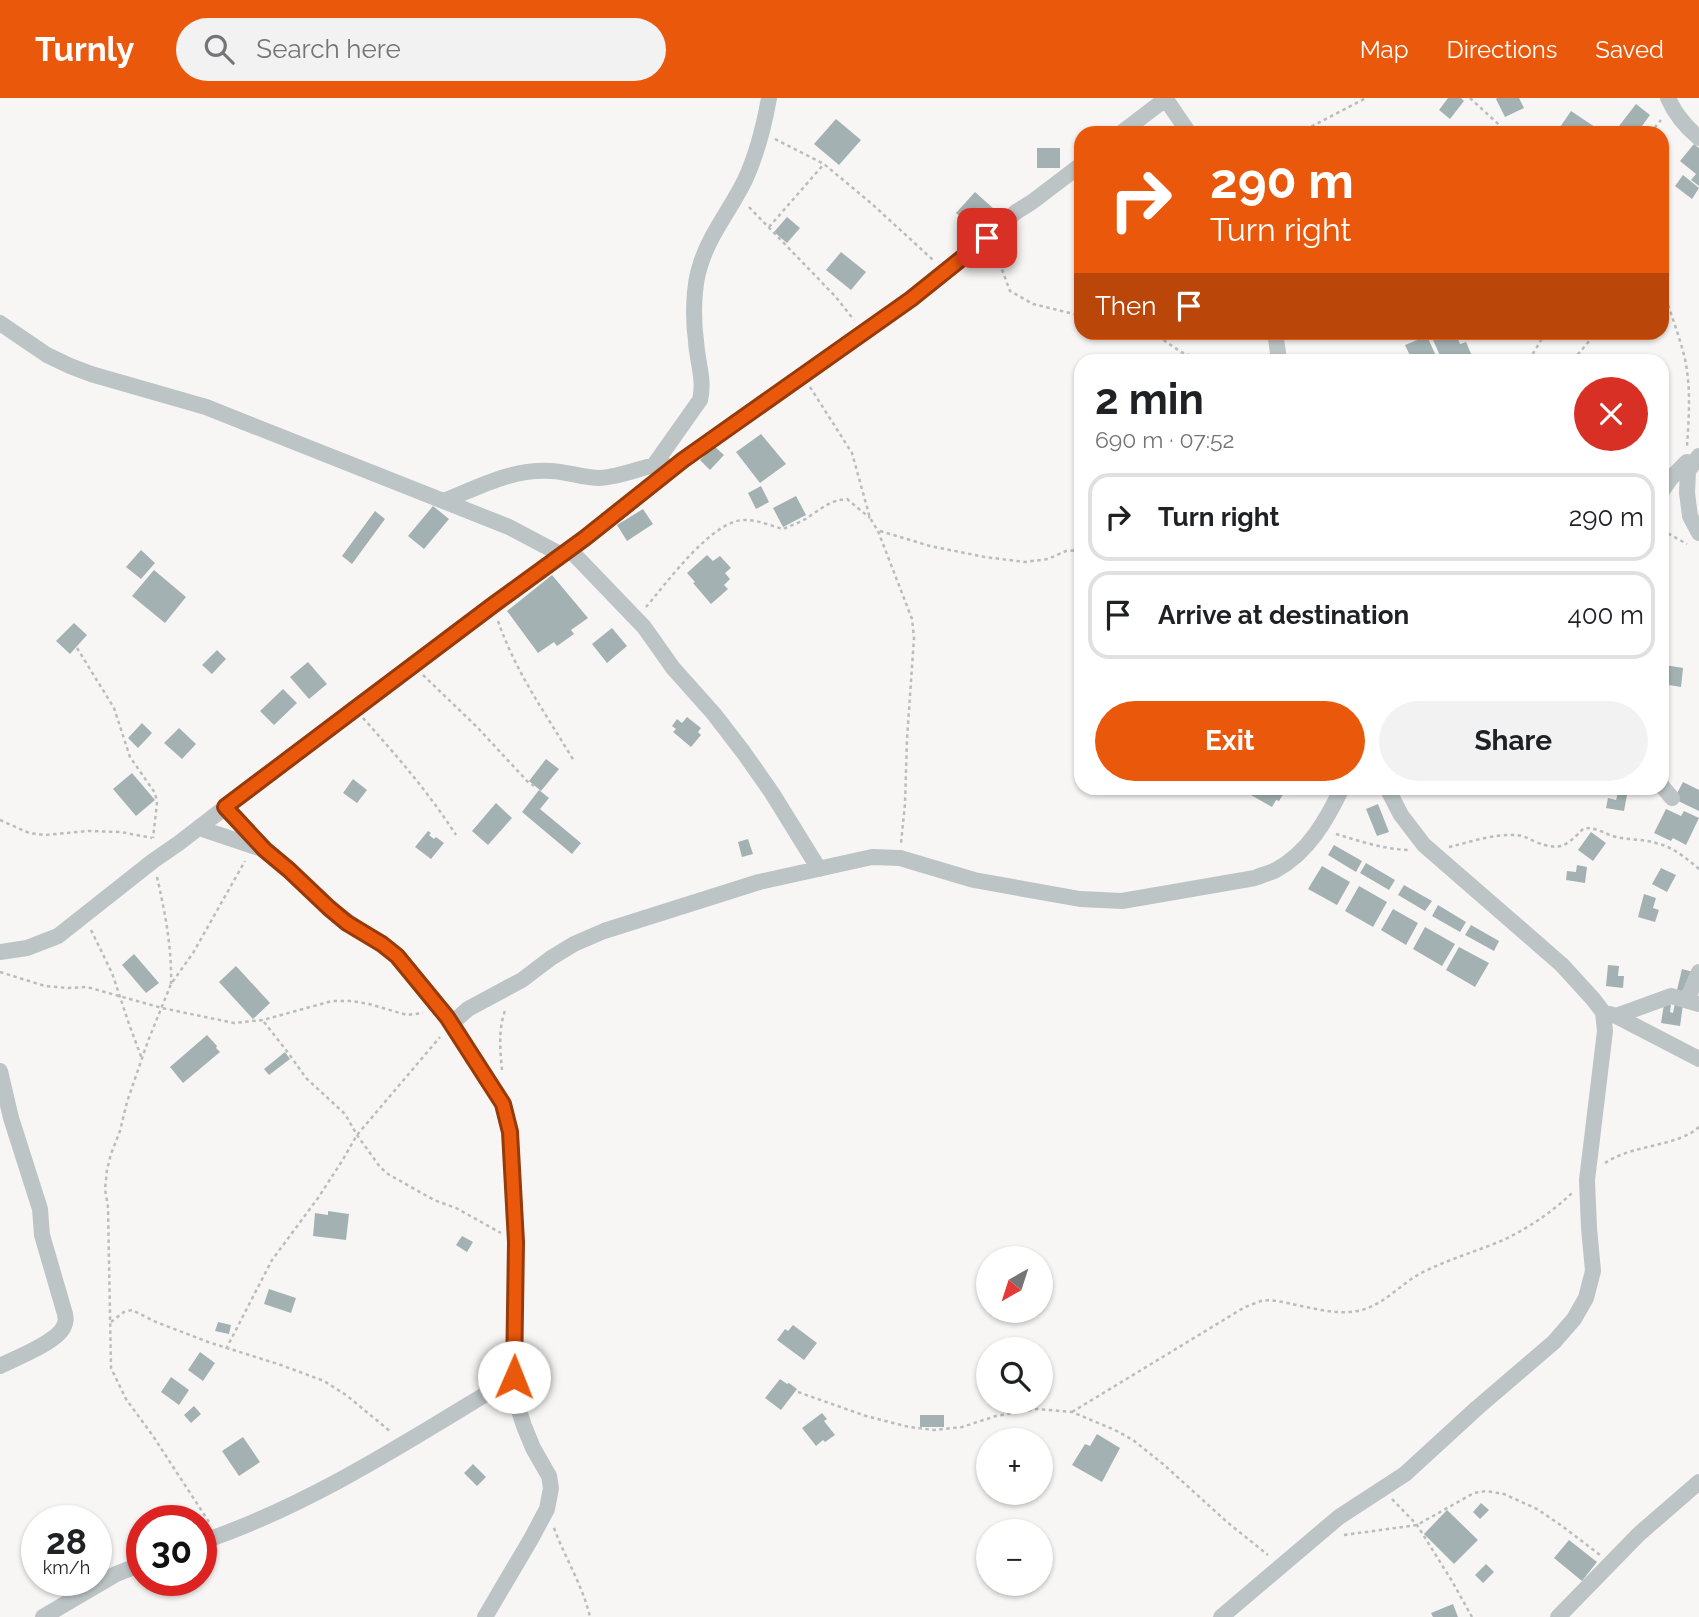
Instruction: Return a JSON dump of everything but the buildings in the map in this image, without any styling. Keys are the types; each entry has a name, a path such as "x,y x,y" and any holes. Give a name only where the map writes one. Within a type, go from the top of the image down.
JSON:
{"street":[{"path":"654,465 700,400 702,389 695,320 699,268 746,179 763,132 769,98"},
{"path":"1130,126 1166,98 1184,126"},
{"path":"1668,98 1687,128 1699,138"},
{"path":"0,953 27,948 58,936 354,709 566,552 683,460 863,333 945,272 1016,212 1074,170"},
{"path":"0,323 47,355 70,366 206,407 566,552 644,627 673,668 744,753 819,869"},
{"path":"1669,481 1693,459"},
{"path":"1693,459 1688,471 1687,493 1693,539"},
{"path":"444,501 490,480 516,473 552,471 601,478 683,460"},
{"path":"451,1024 468,1009 522,980 574,944 604,931 759,883 872,857 900,858 974,880 1080,899 1122,901 1255,878 1276,870 1297,856 1319,831 1338,795"},
{"path":"1391,795 1401,815 1431,850 1562,965 1609,1014 1699,1059"},
{"path":"225,807 259,848 289,870 347,923 397,956 439,1007 503,1104 510,1132 516,1242 514,1377 517,1404 533,1448 549,1476 551,1488 547,1509 485,1617"},
{"path":"199,828 259,848"},
{"path":"1609,1014 1671,996 1693,1002 1699,972"},
{"path":"1221,1617 1339,1517 1405,1474 1554,1342 1574,1319 1586,1298 1593,1271 1587,1180 1609,1014"},
{"path":"0,1071 10,1118 40,1209 42,1235 66,1323 60,1332 39,1347 0,1366"},
{"path":"218,1536 271,1515 405,1443 514,1377"},
{"path":"1558,1617 1639,1534 1699,1482"},
{"path":"43,1617 126,1570"}],"path":[{"path":"1313,126 1366,98"},
{"path":"1470,98 1500,126"},
{"path":"763,132 824,164 872,204 945,272"},
{"path":"769,227 824,164"},
{"path":"737,195 835,296 863,333"},
{"path":"1006,239 1001,267 1010,291 1033,304 1074,314"},
{"path":"1669,308 1685,359 1693,459"},
{"path":"1164,340 1186,354"},
{"path":"1578,354 1590,340"},
{"path":"803,375 852,453 870,518 878,531 912,619 914,638 900,858"},
{"path":"644,627 642,617 645,608 681,563 728,524 745,519 783,529 809,517 821,506 840,499 847,499 870,518"},
{"path":"878,531 941,548 1025,562 1048,559 1074,550"},
{"path":"1669,532 1693,539"},
{"path":"493,605 506,646 522,678 574,761"},
{"path":"0,820 29,832 45,835 88,831 121,832 153,838 157,803 155,793 130,757 114,708 77,648"},
{"path":"412,666 450,700 534,786"},
{"path":"354,709 402,761 456,835"},
{"path":"1319,831 1396,850 1431,850 1497,836 1516,835 1548,846 1560,846 1569,843 1584,828 1590,828 1613,836 1666,846 1699,869"},
{"path":"218,1536 126,1399 111,1368 108,1207 105,1189 111,1154 127,1102 171,984 259,848"},
{"path":"153,861 168,929 171,984"},
{"path":"84,917 104,954 142,1059"},
{"path":"0,972 44,986 87,987 162,1008 234,1023 263,1020 332,1001 369,1004 407,1015 439,1007"},
{"path":"502,1073 501,1026 505,1010 522,980"},
{"path":"263,1020 306,1078 345,1114 357,1135 387,1174 516,1242"},
{"path":"226,1349 272,1260 324,1189 357,1135 451,1024"},
{"path":"1072,1412 1245,1307 1262,1301 1279,1301 1337,1312 1371,1307 1415,1276 1436,1265 1502,1241 1535,1223 1559,1206 1615,1156 1682,1137 1699,1129"},
{"path":"111,1322 124,1312 132,1310 226,1349 281,1364 324,1381 346,1395 405,1443"},
{"path":"798,1392 866,1416 909,1427 934,1430 962,1427 996,1416 1037,1409 1072,1412 1133,1440 1281,1566"},
{"path":"1381,1489 1417,1525 1472,1617"},
{"path":"1340,1536 1417,1525 1474,1493 1486,1491 1504,1494 1537,1509 1611,1563"},
{"path":"547,1509 562,1550 584,1594 590,1617"}],"route":[{"path":"514,1377 516,1242 513,1167 510,1132 503,1104 447,1017 397,956 329,908 265,850 225,807 585,538 683,460 911,299 987,238"}]}
